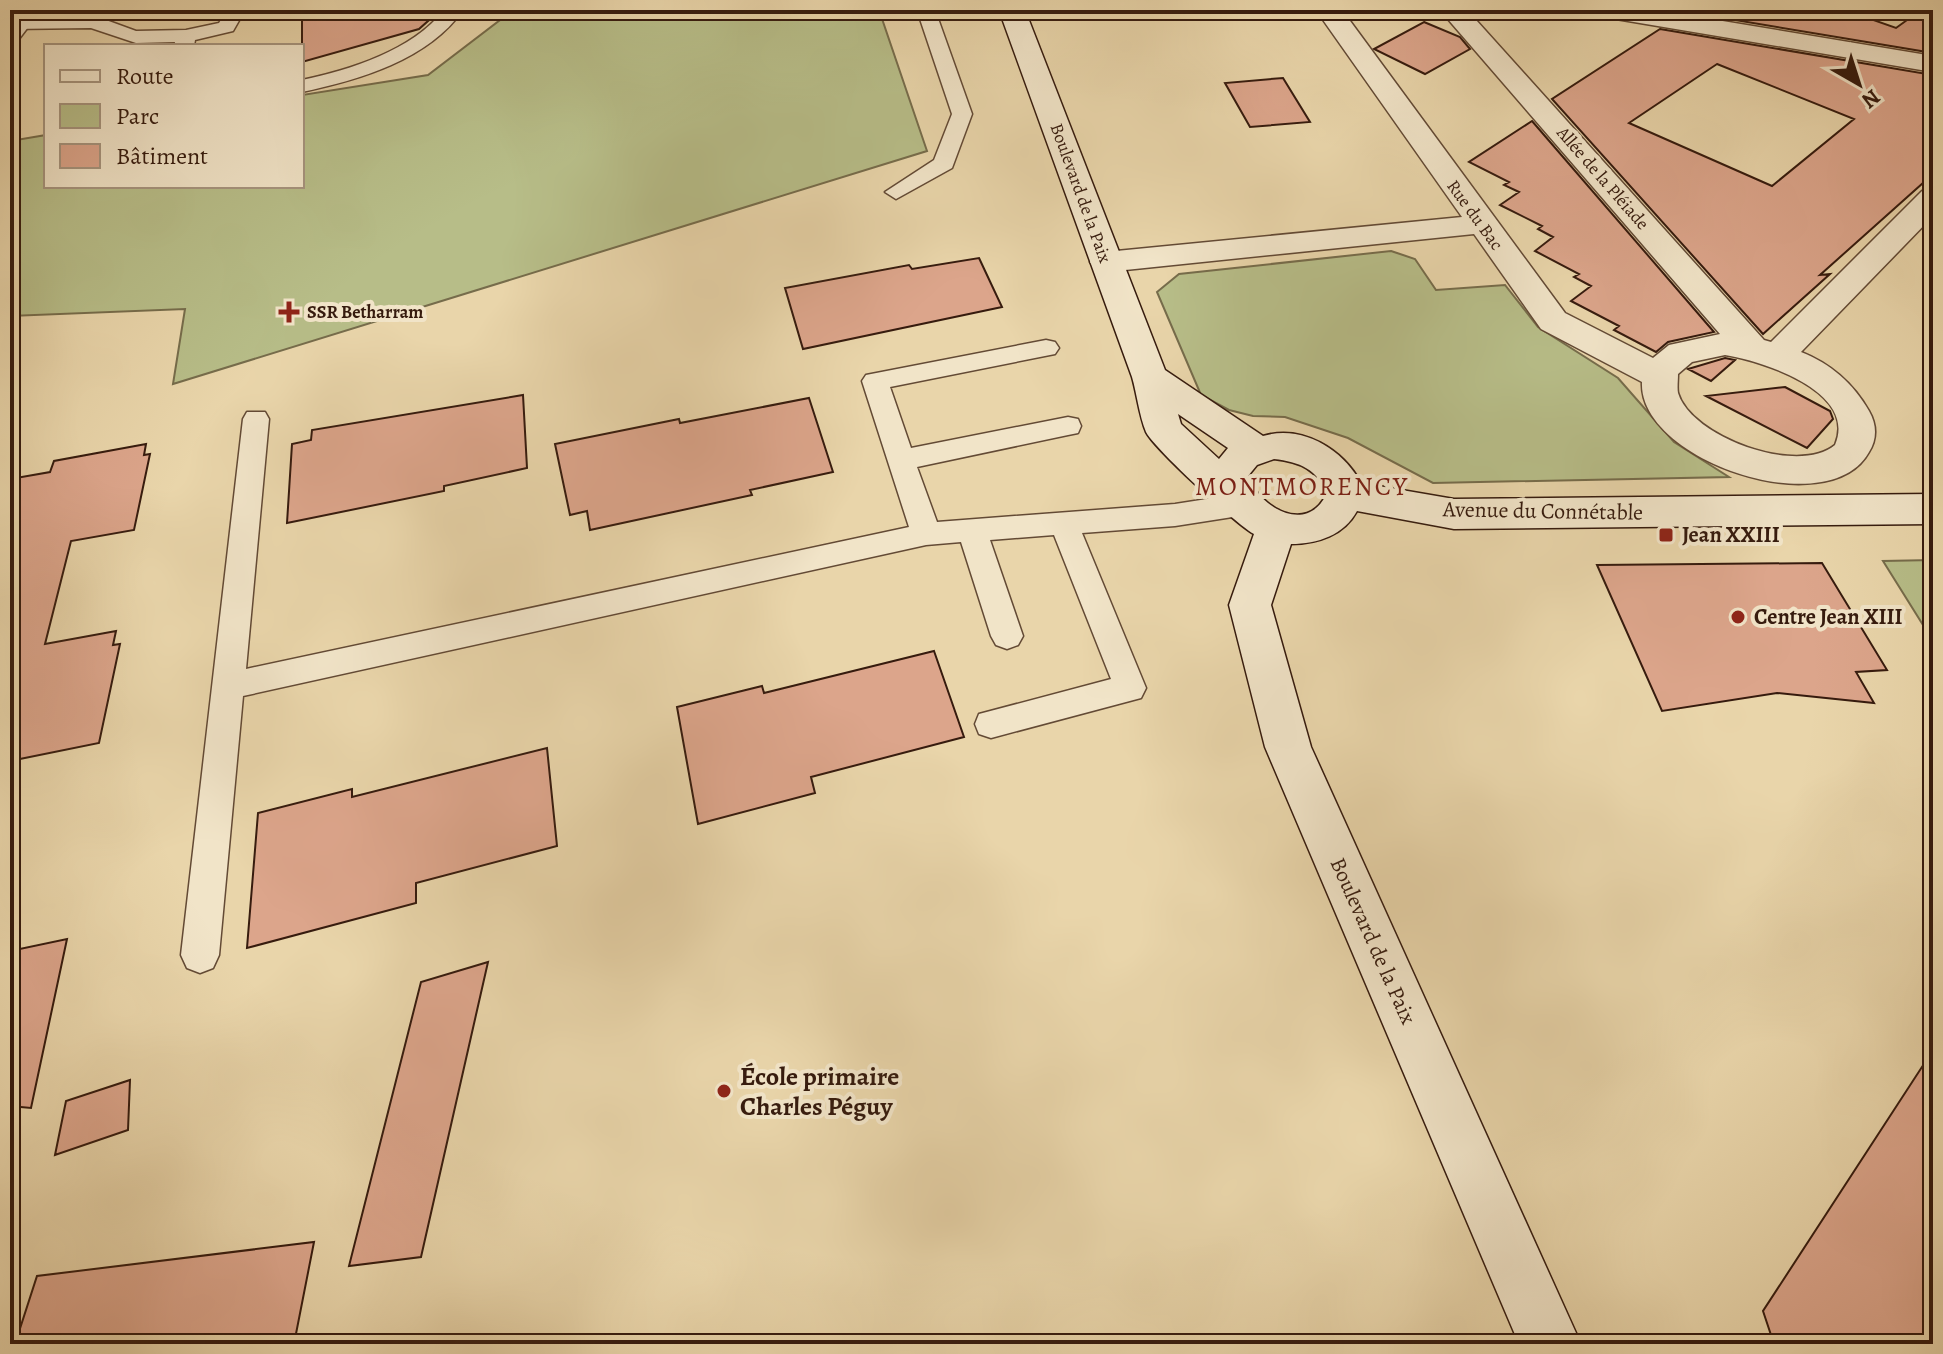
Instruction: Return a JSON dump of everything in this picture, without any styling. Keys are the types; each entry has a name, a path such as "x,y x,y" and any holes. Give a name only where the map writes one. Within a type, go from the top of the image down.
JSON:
{"street":[{"name":"Boulevard de la Paix","path":"1012,10 1150,377 1164,430 1249,508 1250,605 1288,747 1550,1344"},
{"name":"Rue du Bac","path":"1329,10 1553,321 1659,376"},
{"name":"Allée de la Pléiade","path":"1453,10 1764,351"},
{"path":"1610,10 1933,64"},
{"path":"1764,351 1933,198"},
{"path":"1106,262 1482,224"},
{"path":"1701,346 1764,351 1818,376 1847,403 1857,422 1857,440 1847,456 1828,466 1802,471 1772,470 1740,462 1711,449 1668,413 1659,394 1659,376 1667,363 1680,352 1701,346"},
{"path":"1150,377 1256,449"},
{"path":"1292,447 1310,452 1338,473 1345,495 1338,513 1325,523 1308,528 1249,508 1228,474 1244,455 1256,449 1292,447"},
{"name":"Avenue du Connétable","path":"1345,495 1454,514 1933,509"}],"lane":[{"path":"18,23 95,22 118,10"},
{"path":"95,22 108,30 136,37 185,41 226,27 236,10"},
{"path":"304,86 319,84 406,50 448,23 454,10"},
{"path":"896,192 944,163 962,114 926,10"},
{"path":"926,534 875,381 1046,348"},
{"path":"200,955 256,419"},
{"path":"901,460 1068,426"},
{"path":"227,686 926,534 1249,508"},
{"path":"991,724 1130,688 1064,523"},
{"path":"972,531 1007,636"}],"green space":[{"name":"SSR Betharram","path":"525,10 879,10 927,151 173,384 185,309 10,316 10,141 44,135 44,188 304,188 304,95 428,75 508,14"},
{"path":"1391,251 1415,259 1436,290 1505,285 1538,327 1618,378 1674,442 1729,477 1433,483 1348,438 1285,417 1253,416 1229,410 1201,395 1157,292 1179,274"},
{"path":"1933,560 1933,641 1883,561"}],"building":[{"path":"302,10 437,10 419,29 304,61"},
{"path":"1845,10 1896,28 1921,10 1933,10 1933,53 1687,12"},
{"path":"1424,22 1460,37 1470,49 1425,74 1374,49"},
{"path":"1660,29 1933,75 1933,174 1820,275 1830,274 1763,334 1552,99","holes":["1717,64 1854,119 1772,186 1629,123"]},
{"path":"1283,78 1310,122 1250,127 1225,83"},
{"path":"1532,121 1714,332 1668,342 1656,352 1614,330 1619,326 1571,301 1591,286 1574,277 1579,274 1535,251 1553,237 1538,229 1542,226 1500,205 1519,192 1504,185 1509,182 1469,162"},
{"path":"979,258 1002,307 803,349 785,288 909,265 912,269"},
{"path":"1725,358 1735,360 1711,381 1688,369"},
{"path":"1785,387 1830,411 1833,419 1807,448 1706,396"},
{"path":"523,395 527,468 444,486 444,491 287,523 292,444 311,440 312,430"},
{"path":"809,398 833,472 750,490 752,495 590,530 587,511 570,515 555,444 679,419 680,423"},
{"path":"146,444 144,455 150,454 134,530 71,541 45,644 116,631 113,645 120,644 99,743 10,761 10,479 50,472 54,461"},
{"name":"Centre Jean XIII","path":"1822,563 1887,670 1856,672 1874,703 1777,693 1662,711 1597,565"},
{"path":"934,651 964,737 811,777 815,793 698,824 677,707 762,686 764,693"},
{"path":"547,748 557,846 416,883 416,903 247,948 258,813 352,789 352,797"},
{"path":"67,939 31,1108 10,1106 10,951"},
{"path":"488,962 421,1257 349,1266 421,982"},
{"path":"1933,1050 1933,1344 1774,1344 1763,1311"},
{"path":"130,1080 128,1130 55,1155 66,1101"},
{"path":"314,1242 294,1344 15,1344 37,1276"}],"place":[{"name":"SSR Betharram","path":"289,312"},
{"name":"Jean XXIII","path":"1666,535"},
{"name":"Centre Jean XIII","path":"1738,617"},
{"name":"École primaire Charles Péguy","path":"724,1091"}],"district":[{"name":"MONTMORENCY","path":"1302,486"}]}
